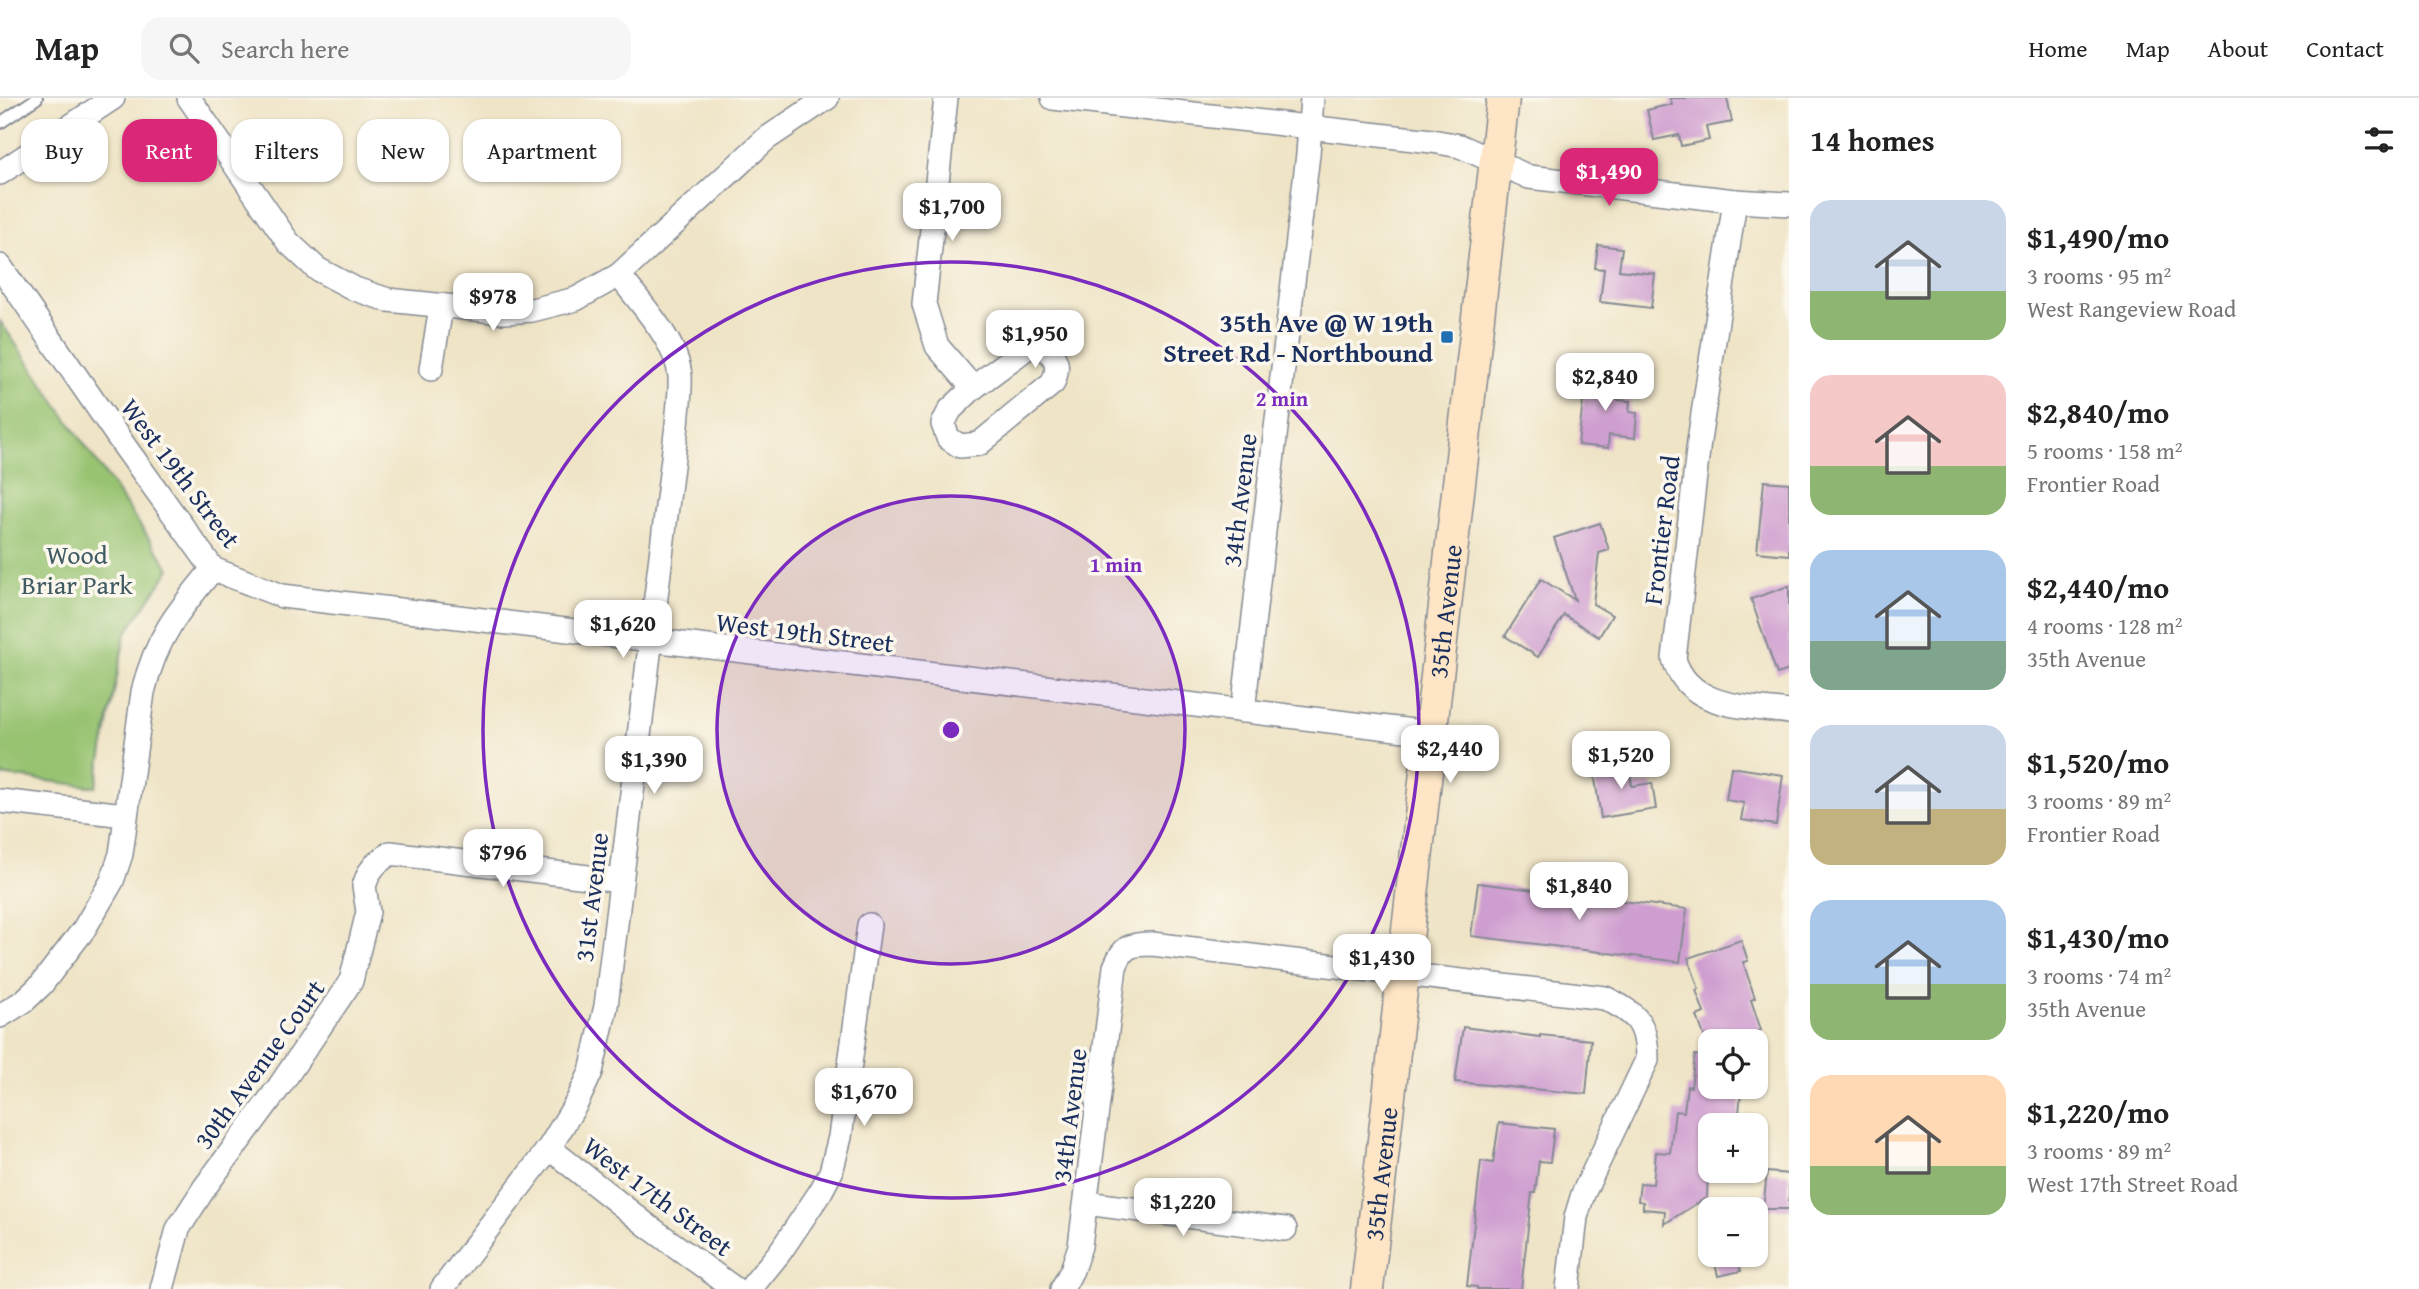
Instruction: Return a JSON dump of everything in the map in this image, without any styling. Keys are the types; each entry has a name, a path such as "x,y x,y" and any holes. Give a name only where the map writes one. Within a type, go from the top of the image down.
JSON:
{"main road":[{"name":"35th Avenue","path":"1367,1289 1503,98"}],"street":[{"path":"0,173 113,98"},
{"path":"189,98 288,242 317,269 372,296 441,307 504,312 532,310 576,299 619,275 766,139 827,98"},
{"path":"946,98 924,304 937,346 973,388"},
{"path":"1053,98 1391,136 1460,146 1529,177 1735,201 1789,204"},
{"name":"34th Avenue","path":"1243,711 1312,98"},
{"name":"Frontier Road","path":"1735,201 1699,441 1674,659 1678,673 1706,699 1789,712"},
{"name":"West 19th Street","path":"0,266 213,569 282,596 1430,733"},
{"name":"31st Avenue","path":"442,1289 549,1148 576,1102 591,1072 606,1006 677,425 680,376 675,355 652,318 619,275"},
{"path":"431,369 441,307"},
{"path":"1042,346 1055,355 1058,369 1053,383 979,444 960,446 948,438 943,424 950,410 973,388 1028,347 1042,346"},
{"path":"0,1016 24,1001 41,985 98,908 112,881 121,854 143,692 149,666 167,626 213,569"},
{"path":"0,801 125,815"},
{"name":"30th Avenue Court","path":"162,1289 178,1229 205,1186 279,1087 351,981 368,912 364,886 376,864 390,853 621,881"},
{"path":"750,1289 780,1252 831,1172 841,1137 869,925"},
{"name":"34th Avenue","path":"1062,1289 1080,1246 1113,980 1120,955 1126,948 1152,944 1402,975"},
{"path":"1402,975 1605,998 1627,1009 1641,1022 1647,1041 1647,1060 1583,1194 1576,1217 1567,1289"},
{"name":"West 17th Street","path":"549,1148 648,1226 735,1289"},
{"path":"1086,1203 1284,1228"}],"lane":[{"path":"0,123 37,98"}],"green space":[{"name":"Wood Briar Park","path":"0,321 170,569 125,635 96,787 0,775"}],"building":[{"path":"1670,98 1727,98 1732,122 1706,127 1709,140 1681,146 1679,135 1654,140 1647,110 1672,104"},
{"path":"1598,245 1622,248 1619,270 1655,274 1651,308 1600,302 1604,269 1595,268"},
{"path":"1586,375 1620,379 1618,400 1630,401 1629,412 1637,413 1635,438 1609,435 1608,448 1578,445"},
{"path":"1764,481 1789,483 1789,555 1757,552"},
{"path":"1600,523 1609,550 1599,553 1593,604 1612,615 1599,637 1564,615 1538,657 1505,636 1541,579 1575,600 1554,538"},
{"path":"1789,586 1789,670 1777,674 1751,599"},
{"path":"1628,760 1632,786 1652,783 1656,809 1601,818 1593,766"},
{"path":"1731,767 1783,775 1776,825 1741,820 1744,803 1726,800"},
{"path":"1478,883 1687,909 1680,962 1471,936"},
{"path":"1741,940 1748,961 1743,962 1755,998 1751,1000 1761,1029 1702,1029 1697,1016 1704,1013 1688,958"},
{"path":"1463,1027 1540,1037 1591,1040 1586,1094 1455,1082"},
{"path":"1695,1055 1698,1055 1698,1099 1740,1099 1739,1113 1698,1113 1698,1183 1708,1183 1707,1197 1698,1197 1698,1203 1664,1224 1665,1211 1643,1209 1643,1202 1638,1201 1640,1183 1653,1184 1656,1152 1670,1153 1675,1111 1684,1112 1687,1086 1691,1087"},
{"path":"1499,1123 1554,1129 1550,1162 1539,1161 1535,1193 1532,1193 1521,1289 1477,1289 1467,1286 1481,1161 1493,1163"},
{"path":"1768,1172 1789,1174 1789,1209 1768,1209 1768,1197 1764,1197"},
{"path":"1716,1267 1740,1267 1741,1271 1718,1276"}],"place":[{"name":"35th Ave @ W 19th Street Rd - Northbound","path":"1447,337"}]}
